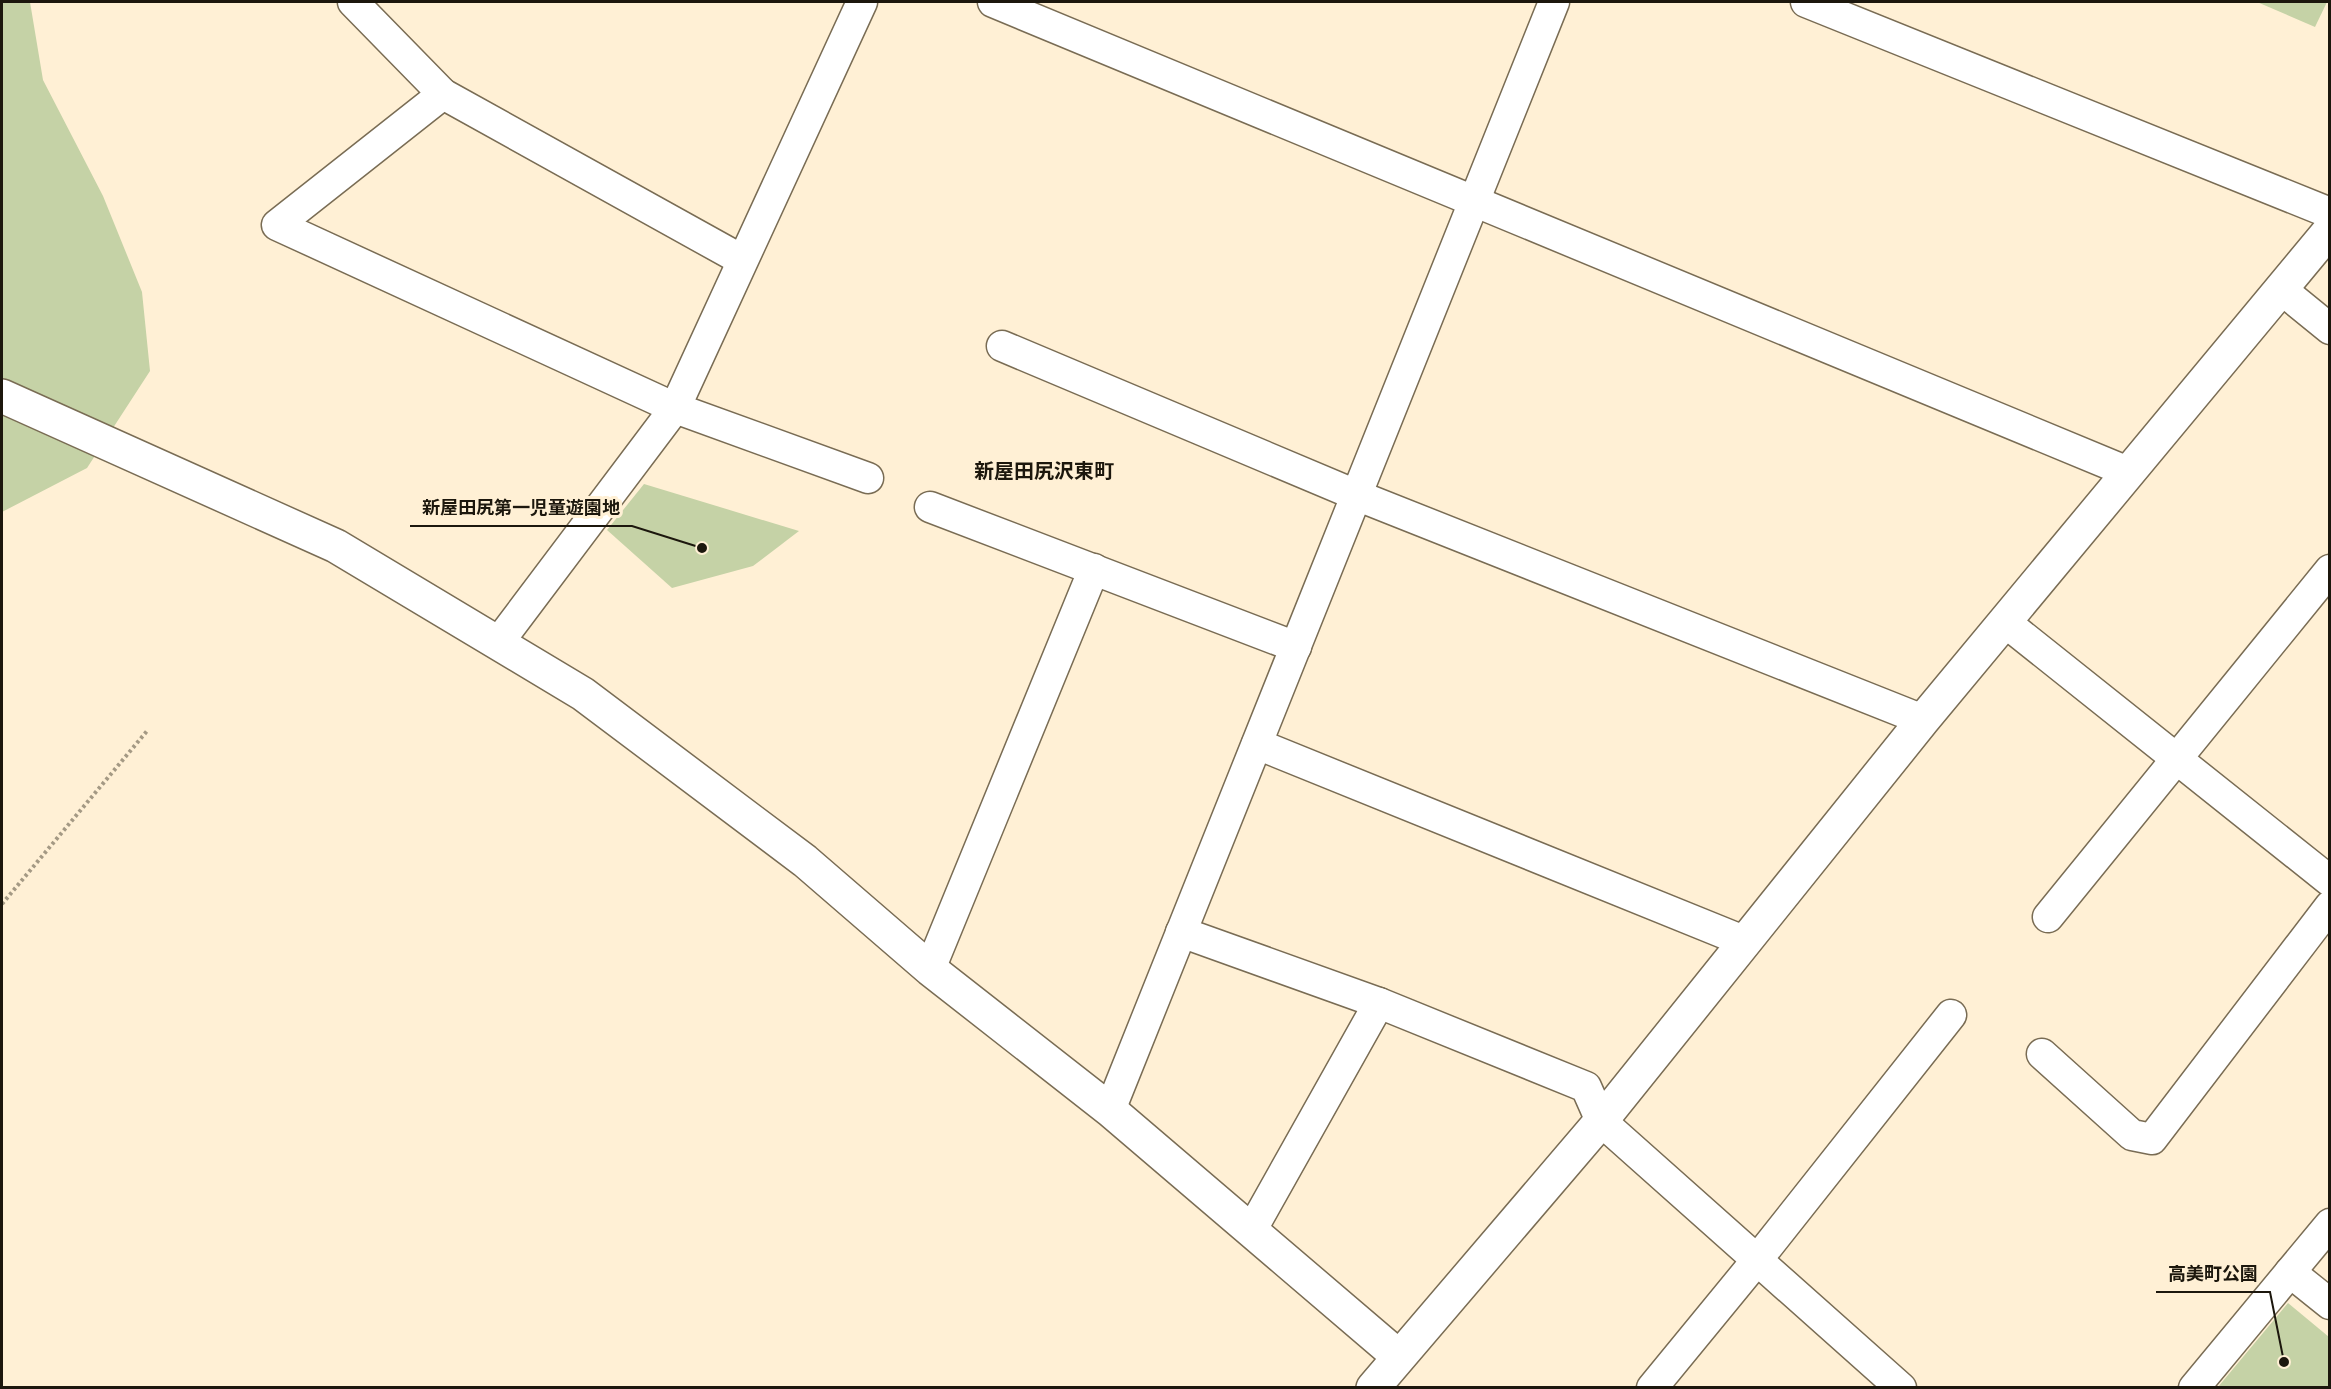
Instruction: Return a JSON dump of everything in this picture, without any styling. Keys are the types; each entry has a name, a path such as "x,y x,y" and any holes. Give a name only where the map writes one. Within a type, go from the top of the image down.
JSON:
{"street":[{"path":"353,2 443,94 742,260"},
{"path":"498,643 675,408 862,2"},
{"path":"993,2 2128,472"},
{"path":"1110,1110 1554,2"},
{"path":"1806,2 2330,213"},
{"path":"443,94 277,225 675,408 868,478"},
{"path":"1373,1388 1601,1121 1923,720 2330,230"},
{"path":"2281,289 2330,329"},
{"path":"1002,346 1356,495 1923,720"},
{"path":"2,396 336,546 583,694 805,861 930,969 1110,1110 1398,1356"},
{"path":"930,507 1296,647"},
{"path":"930,969 1094,569"},
{"path":"2048,917 2330,570"},
{"path":"2005,621 2330,881"},
{"path":"1257,744 1746,942"},
{"path":"2042,1054 2132,1135 2152,1139 2330,906"},
{"path":"1181,932 1379,1003 1586,1087 1601,1121 1901,1388"},
{"path":"1251,1231 1379,1003"},
{"path":"1652,1388 1757,1260 1951,1015"},
{"path":"2194,1388 2330,1224"},
{"path":"2290,1272 2330,1304"}],"path":[{"path":"2,904 147,731"}],"green space":[{"path":"2,2 30,2 43,80 103,196 142,292 150,371 87,468 2,512"},
{"path":"2257,2 2327,2 2315,27"},
{"path":"644,484 799,531 753,566 672,588 607,530"},
{"path":"2288,1303 2329,1337 2329,1387 2218,1387"}],"place":[{"name":"新屋田尻第一児童遊園地","path":"702,548"},
{"name":"高美町公園","path":"2284,1362"}],"district":[{"name":"新屋田尻沢東町","path":"1044,471"}]}
